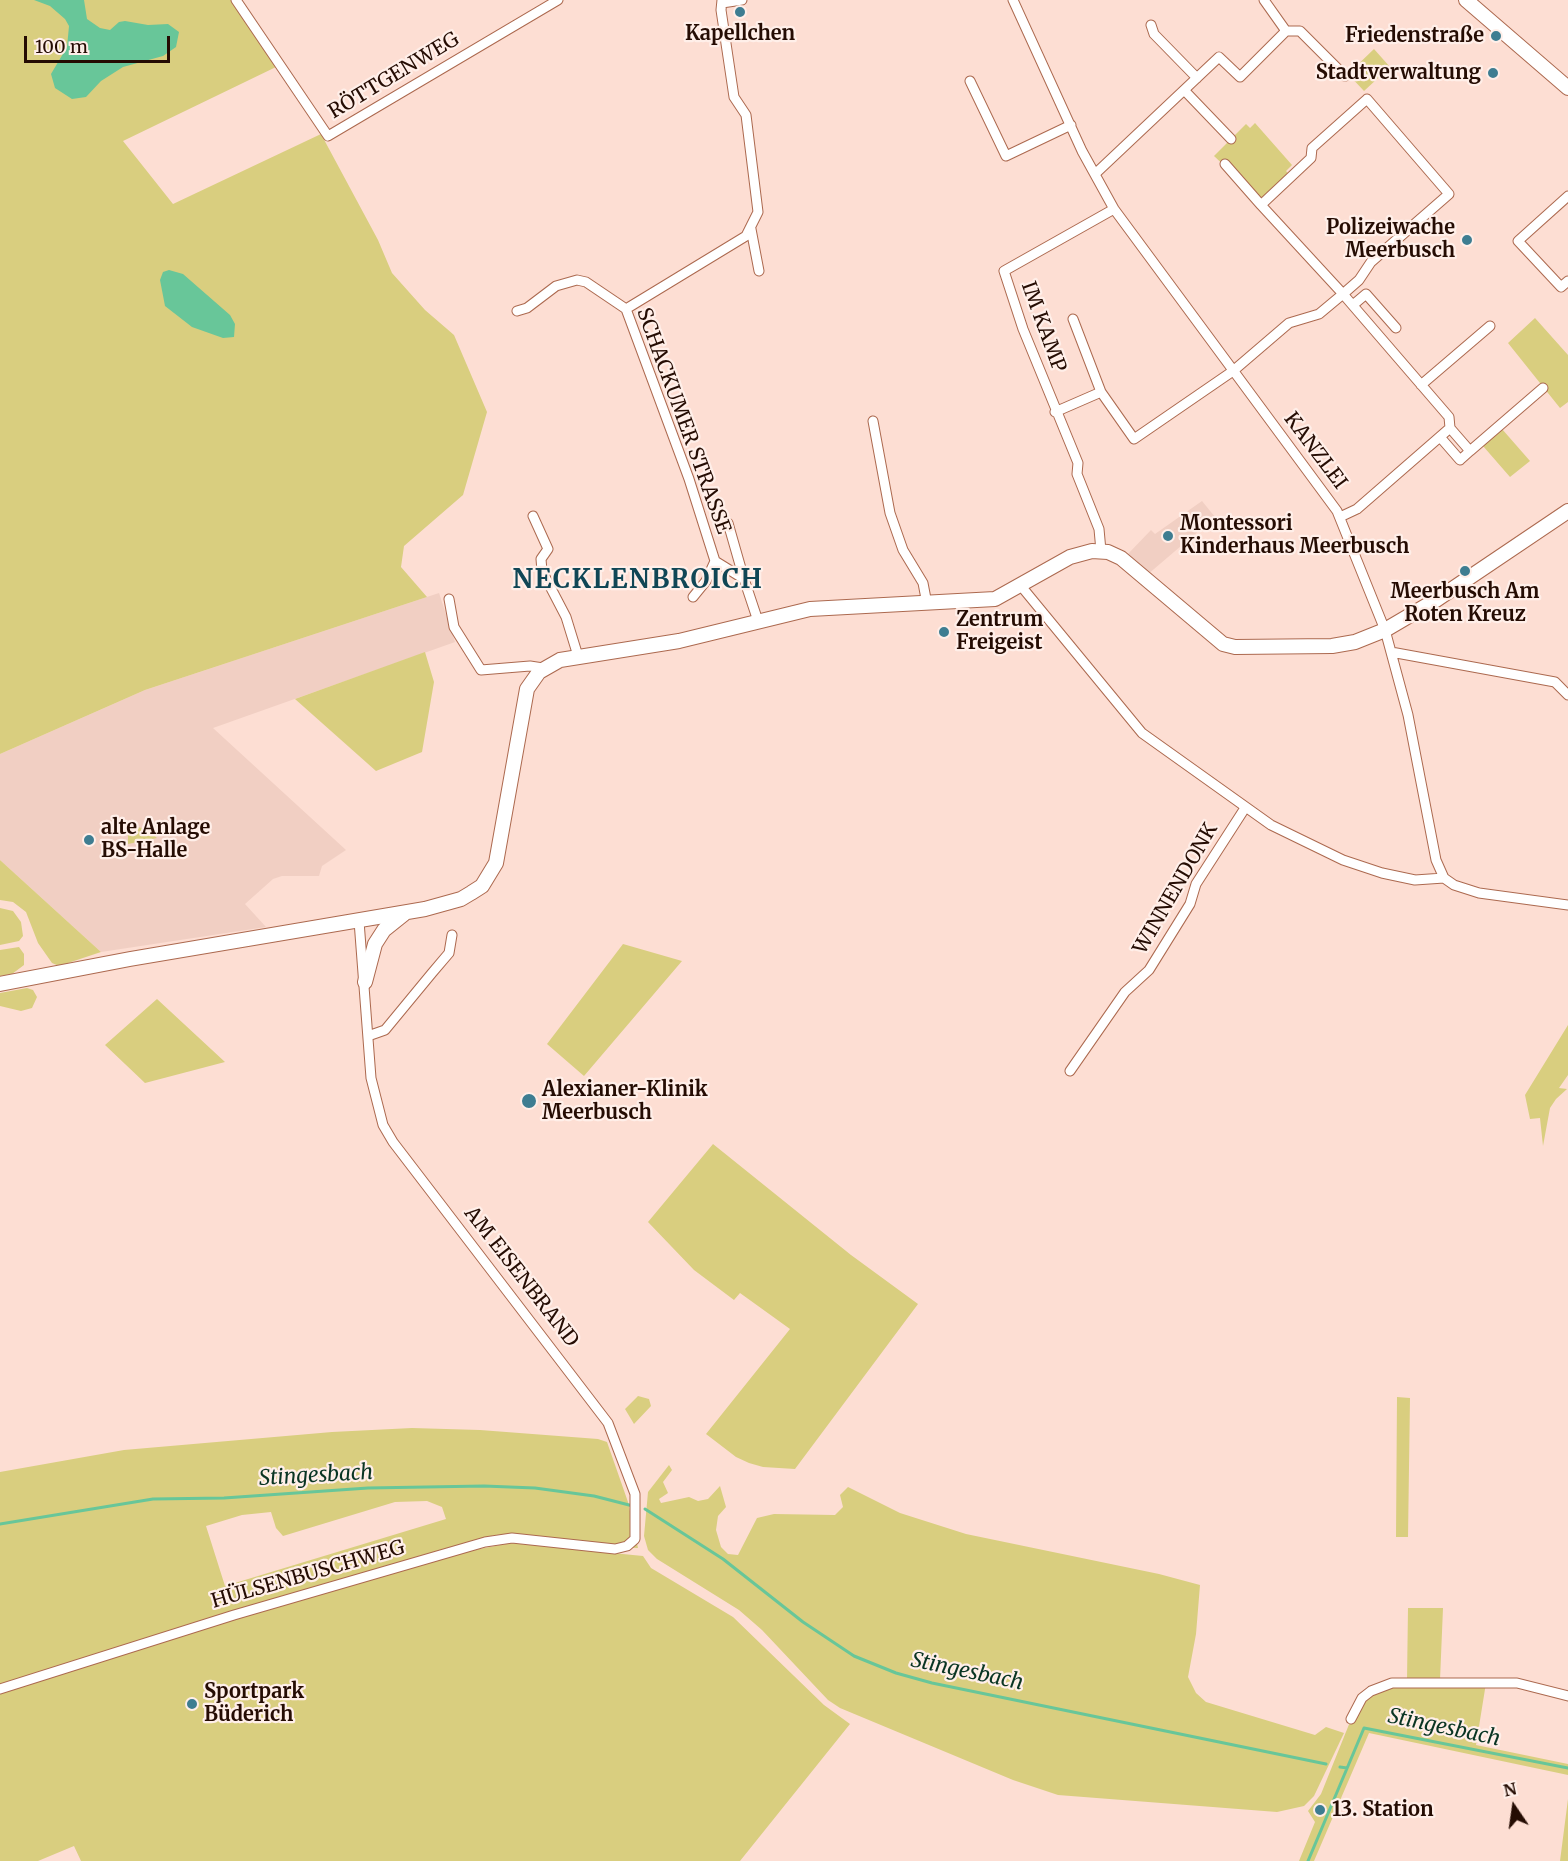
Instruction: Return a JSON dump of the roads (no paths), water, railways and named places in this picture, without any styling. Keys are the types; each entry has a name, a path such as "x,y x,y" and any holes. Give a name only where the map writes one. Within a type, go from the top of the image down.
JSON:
{"main road":[{"path":"1466,0 1568,88"},
{"path":"0,984 130,959 405,913 461,899 482,886 493,871 526,695 534,677 555,661 692,639 758,621 820,608 995,599 1070,557 1101,551 1121,558 1210,635 1229,646 1332,646 1355,642 1385,630 1436,600 1568,511"},
{"path":"365,982 375,944 384,930 405,913"}],"street":[{"name":"RÖTTGENWEG","path":"236,0 328,136 558,0"},
{"path":"626,309 746,236 758,212 759,198 746,115 734,97 722,2 742,0"},
{"name":"KANZLEI","path":"1013,0 1071,125 1114,208 1340,518 1385,630 1420,770 1436,860 1444,878"},
{"path":"1264,0 1286,31"},
{"path":"1151,25 1154,34 1197,78"},
{"path":"1095,174 1219,57 1240,76 1286,31 1300,31 1345,76"},
{"path":"970,81 1006,156 1071,125"},
{"path":"1184,90 1231,139"},
{"path":"1233,370 1289,323 1319,314 1359,280 1371,262 1449,194 1367,99 1312,148 1311,158 1261,205"},
{"path":"1225,164 1422,385 1449,417 1450,428 1470,451"},
{"path":"1568,196 1518,241 1561,287 1568,281"},
{"name":"IM KAMP","path":"1101,551 1099,529 1077,474 1077,464 1006,284 1004,271 1114,208"},
{"path":"751,229 759,272"},
{"name":"SCHACKUMER STRASSE","path":"518,311 527,308 555,286 577,280 586,282 626,309 689,478 714,561 706,581 693,597"},
{"path":"1353,305 1366,294 1396,328"},
{"name":"IM KAMP","path":"1073,319 1101,392 1134,439 1233,370"},
{"path":"1422,385 1490,326"},
{"path":"1440,437 1460,460 1543,388"},
{"path":"1055,412 1101,392"},
{"path":"873,421 890,513 903,550 923,583 927,604"},
{"path":"1340,518 1357,509 1450,428"},
{"path":"533,516 548,549 541,559 542,571 566,617 578,656"},
{"name":"SCHACKUMER STRASSE","path":"728,523 758,621"},
{"name":"SCHACKUMER STRASSE","path":"714,561 744,579"},
{"path":"1021,586 1142,733 1245,808 1303,843 1343,860 1415,880 1444,878 1454,885 1479,894 1568,905"},
{"path":"449,599 454,627 481,670 530,666 543,668"},
{"path":"1391,652 1555,682 1568,695"},
{"name":"WINNENDONK","path":"1070,1071 1125,992 1149,970 1190,904 1196,884 1245,808"},
{"name":"AM EISENBRAND","path":"358,921 374,1095 388,1134 563,1360 613,1431 635,1494 636,1534 631,1544"},
{"path":"368,1036 385,1030 448,953 452,935"},
{"name":"HÜLSENBUSCHWEG","path":"0,1689 234,1615 485,1542 512,1538 615,1549 631,1544"},
{"path":"1351,1719 1362,1698 1371,1690 1392,1683 1517,1683 1568,1696"}],"waterway":[{"name":"Stingesbach","path":"0,1524 153,1499 224,1498 368,1488 484,1486 535,1488 594,1496 633,1506"},
{"name":"Stingesbach","path":"645,1509 723,1559 803,1622 854,1656 896,1673 932,1683 1326,1764"},
{"name":"Stingesbach","path":"1308,1861 1364,1728 1568,1768"},
{"name":"Stingesbach","path":"1340,1767 1347,1768"}],"place":[{"name":"Kapellchen","path":"740,12"},
{"name":"Friedenstraße","path":"1496,36"},
{"name":"Stadtverwaltung","path":"1493,73"},
{"name":"Polizeiwache Meerbusch","path":"1467,240"},
{"name":"Montessori Kinderhaus Meerbusch","path":"1168,536"},
{"name":"Meerbusch Am Roten Kreuz","path":"1465,571"},
{"name":"Zentrum Freigeist","path":"944,632"},
{"name":"alte Anlage BS-Halle","path":"89,840"},
{"name":"Alexianer-Klinik Meerbusch","path":"529,1101"},
{"name":"Sportpark Büderich","path":"192,1704"},
{"name":"13. Station","path":"1320,1810"}],"district":[{"name":"NECKLENBROICH","path":"638,581"}]}
